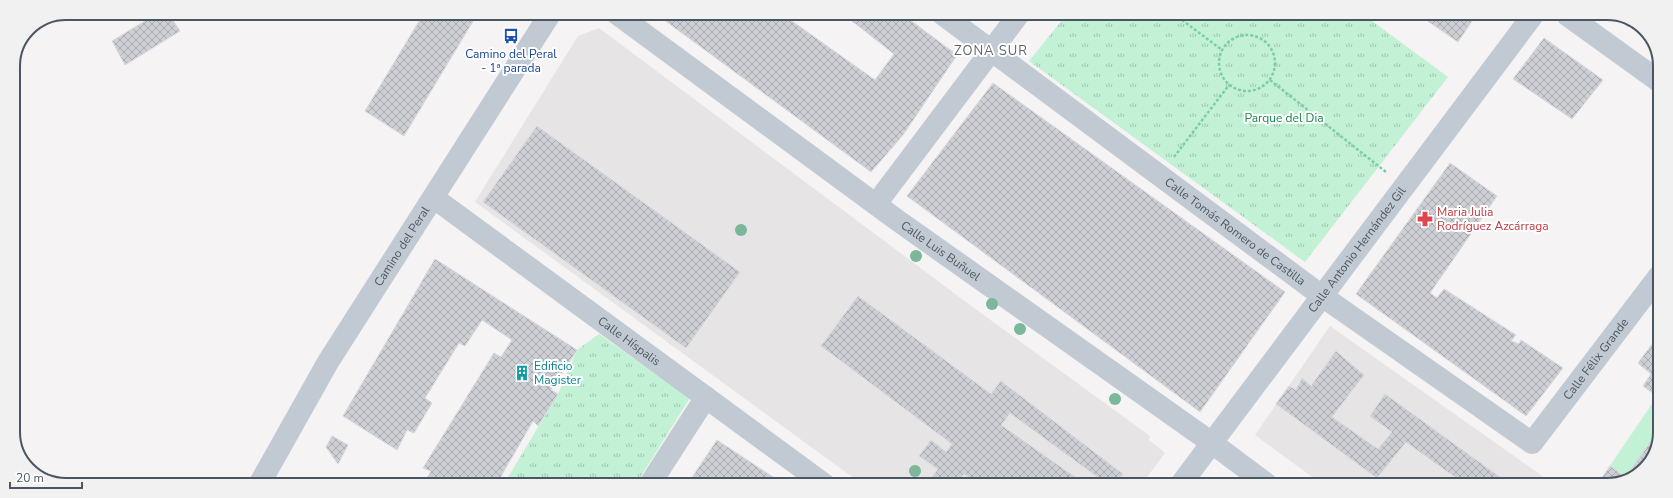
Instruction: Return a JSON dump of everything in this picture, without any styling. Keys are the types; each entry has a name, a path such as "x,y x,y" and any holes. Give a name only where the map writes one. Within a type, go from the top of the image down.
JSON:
{"street":[{"name":"Camino del Peral","path":"263,478 328,362 546,20"},
{"name":"Calle Luis Buñuel","path":"625,20 876,204 1212,443 1259,478"},
{"name":"Calle Tomás Romero de Castilla","path":"950,20 1322,296 1532,443"},
{"path":"876,204 1014,20"},
{"name":"Calle Antonio Hernández Gil","path":"1186,478 1529,20"},
{"path":"1574,20 1653,77"},
{"name":"Calle Híspalis","path":"434,198 816,478"},
{"name":"Calle Félix Grande","path":"1532,443 1653,284"},
{"path":"654,478 706,397"}],"path":[{"path":"1182,20 1222,51"},
{"path":"1246,34 1260,38 1268,44 1274,52 1276,61 1275,71 1270,80 1264,87 1251,92 1237,90 1229,85 1219,70 1219,60 1227,42 1246,34"},
{"path":"1270,80 1404,186"},
{"path":"1160,175 1229,85"}],"shaded area":[{"path":"599,28 970,305 1150,436 1149,440 1165,453 1146,478 854,478 475,202 578,36"},
{"path":"1330,326 1545,478 1313,478 1255,435"}],"green space":[{"name":"Parque del Dia","path":"1062,20 1371,20 1448,77 1305,262 1029,61"},
{"path":"599,334 690,398 640,478 508,478 558,394 577,350"},
{"path":"1653,402 1653,438 1645,458 1635,469 1622,476 1602,478"}],"building":[{"path":"146,20 173,20 180,31 125,65 112,41"},
{"path":"420,20 474,20 404,136 365,111"},
{"path":"664,20 790,20 875,80 894,54 851,20 910,20 957,55 903,135 871,172"},
{"path":"1426,20 1473,20 1458,42"},
{"path":"1544,38 1603,80 1572,119 1513,79"},
{"path":"993,83 1285,292 1200,412 907,196"},
{"path":"537,126 740,272 686,348 483,202"},
{"path":"1450,163 1497,196 1430,293 1437,298 1444,289 1516,335 1511,341 1519,344 1521,340 1563,368 1526,416 1356,294"},
{"name":"Edificio Magister","path":"435,259 577,350 551,390 558,394 538,426 533,421 500,478 427,478 431,471 423,468 494,353 501,357 512,340 482,320 465,346 459,343 425,398 432,403 414,433 407,430 397,450 343,416"},
{"path":"858,296 991,394 1001,381 1123,474 1120,478 1099,478 1010,413 1001,425 1076,478 970,478 964,474 961,478 931,478 938,469 919,456 931,440 946,452 952,444 821,346"},
{"path":"1653,343 1653,393 1643,386 1651,374 1638,363"},
{"path":"1336,351 1364,375 1332,417 1378,449 1392,432 1370,416 1385,394 1501,478 1456,478 1406,442 1377,478 1276,404 1289,386 1296,390 1302,378 1311,386"},
{"path":"332,436 348,445 338,464 326,447"},
{"path":"1653,438 1645,458 1635,469 1629,472"},
{"path":"717,440 774,478 692,478"},
{"path":"1610,466 1623,476 1616,477 1602,478"}],"place":[{"name":"Camino del Peral - 1ª parada","path":"511,36"},
{"name":"Maria Julia Rodríguez Azcárraga","path":"1425,219"},
{"name":"Edificio Magister","path":"522,373"}],"district":[{"name":"ZONA SUR","path":"991,50"}]}
